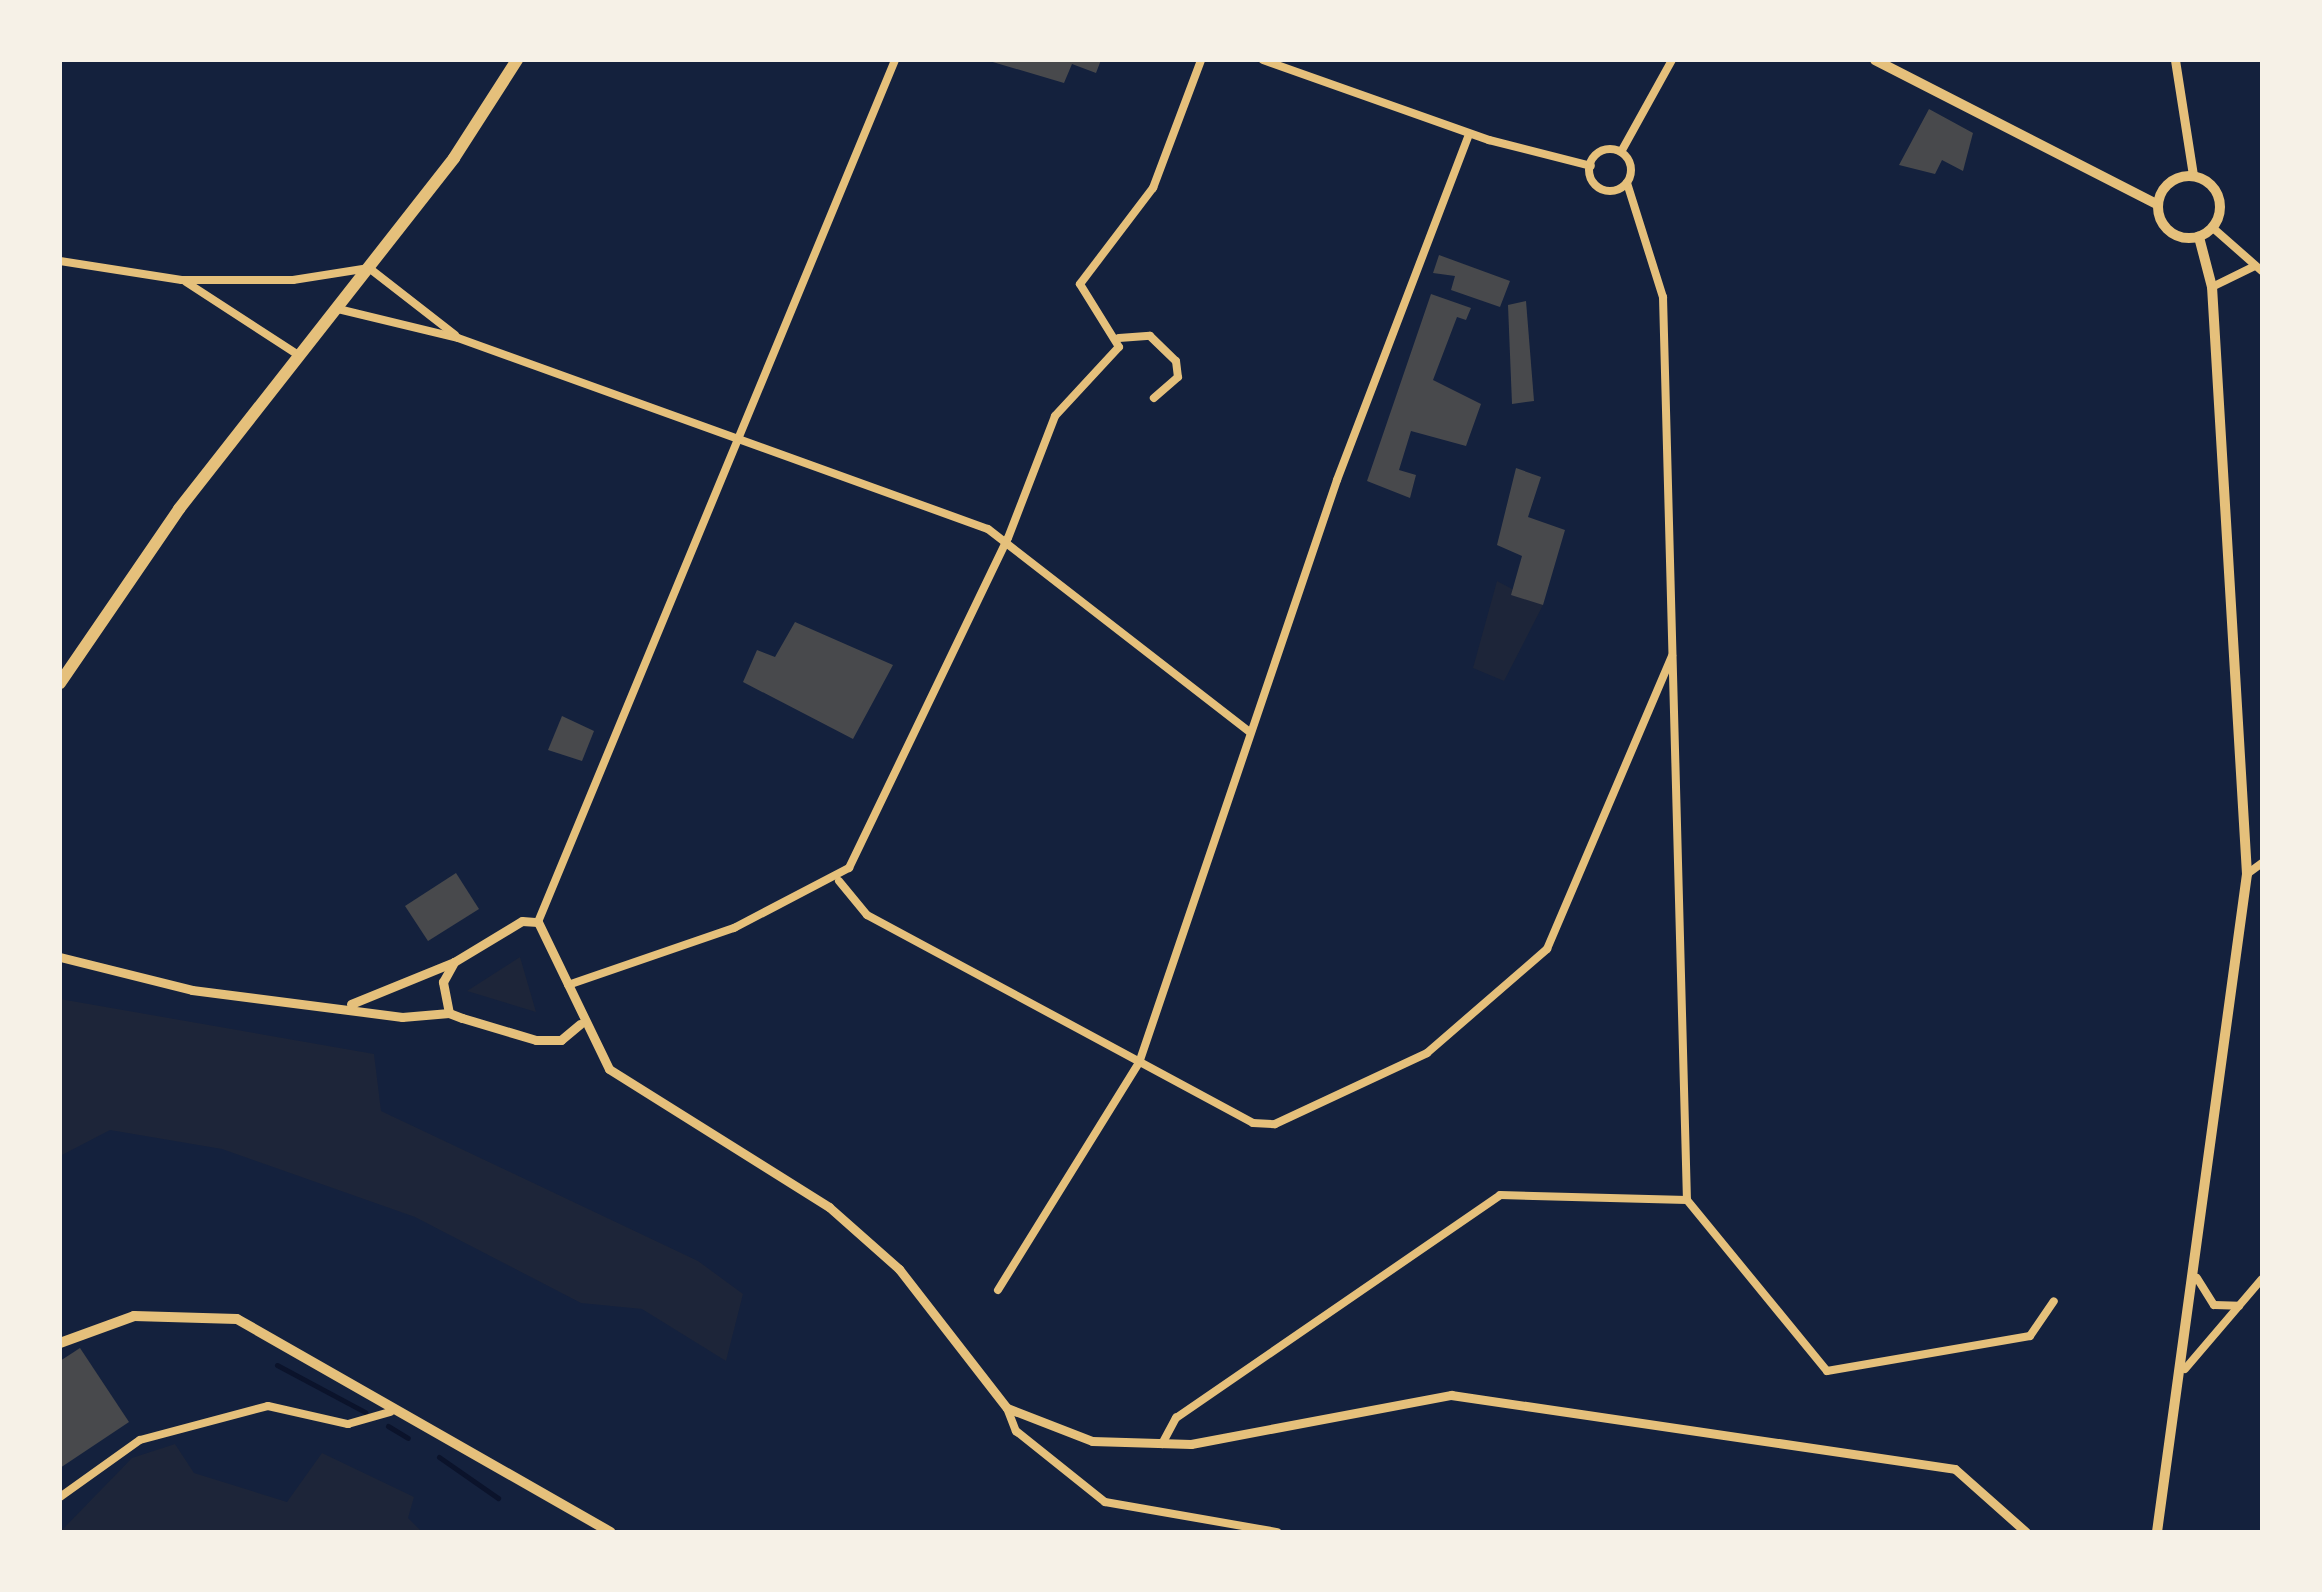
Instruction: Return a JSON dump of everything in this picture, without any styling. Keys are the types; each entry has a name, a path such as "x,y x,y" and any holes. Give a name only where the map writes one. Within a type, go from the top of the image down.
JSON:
{"highway":[{"path":"60,683 179,508 369,268 516,60"}],"main road":[{"path":"1875,60 2157,204 2170,232 2199,236 2212,228 2217,193 2193,175 2171,182 2157,204"},
{"path":"2157,1532 2185,1369 2247,874 2212,287 2199,236"},
{"path":"60,1343 134,1316 237,1319 390,1412 611,1532"}],"street":[{"path":"895,60 538,922 568,986 580,1024 608,1069 830,1207 899,1269 1007,1408 1016,1431 1105,1502 1278,1532"},
{"path":"1119,338 1080,284 1154,188 1201,60"},
{"path":"1263,60 1469,134 1590,166 1603,190 1627,182"},
{"path":"1621,152 1672,60"},
{"path":"2175,60 2193,175"},
{"path":"998,1290 1139,1063 1250,732 1469,134"},
{"path":"1590,166 1599,152 1621,152"},
{"path":"1621,152 1631,166 1627,182 1637,198 1663,297 1687,1200 1827,1371 2030,1336 2054,1301"},
{"path":"2212,228 2259,268 2212,287"},
{"path":"60,262 182,280 293,280 369,268 458,338"},
{"path":"182,280 300,356"},
{"path":"338,309 458,338 1008,538 1250,732"},
{"path":"1119,338 1150,336 1176,360 1178,377 1154,398"},
{"path":"568,986 839,882 1008,538 1055,416 1114,356 1119,338"},
{"path":"839,882 867,915 1264,1127 1440,1044 1561,927 1674,653"},
{"path":"2247,874 2262,863"},
{"path":"350,1004 454,962 522,921 538,922"},
{"path":"60,957 192,990 350,1004 402,1016 449,1013 536,1040 561,1040 580,1024"},
{"path":"449,1013 443,982 454,962"},
{"path":"1161,1448 1176,1418 1500,1194 1687,1200"},
{"path":"2197,1278 2214,1304 2239,1306"},
{"path":"2185,1369 2262,1279"},
{"path":"1007,1408 1092,1441 1161,1448 1451,1395 1955,1469 2026,1532"},
{"path":"60,1497 140,1440 268,1406 348,1424 390,1412"}],"shaded area":[{"path":"1497,581 1543,605 1504,681 1473,668"},
{"path":"520,957 536,1012 467,991"},
{"path":"60,999 374,1054 381,1111 698,1261 743,1294 726,1361 642,1309 581,1303 415,1217 222,1149 110,1130 60,1156"},
{"path":"175,1444 194,1473 287,1502 322,1453 414,1497 408,1518 422,1532 60,1532 132,1458"}],"building":[{"path":"986,60 1101,60 1096,73 1072,64 1064,83"},
{"path":"1929,109 1973,133 1963,171 1942,160 1935,174 1899,165"},
{"path":"1439,255 1510,281 1500,307 1451,290 1455,276 1433,273"},
{"path":"1431,294 1471,308 1466,320 1457,317 1433,380 1481,404 1466,446 1411,431 1399,470 1416,475 1410,498 1367,481"},
{"path":"1526,301 1534,401 1512,404 1508,305"},
{"path":"1516,468 1541,477 1528,517 1565,530 1543,605 1511,595 1522,556 1497,545"},
{"path":"795,622 893,665 853,739 743,682 757,650 775,657"},
{"path":"562,716 594,731 582,761 548,750"},
{"path":"456,873 479,909 428,941 405,906"},
{"path":"80,1348 129,1422 60,1468 60,1361"}],"waterway":[{"path":"277,1365 365,1412"},
{"path":"388,1426 408,1438"},
{"path":"439,1457 498,1498"}]}
